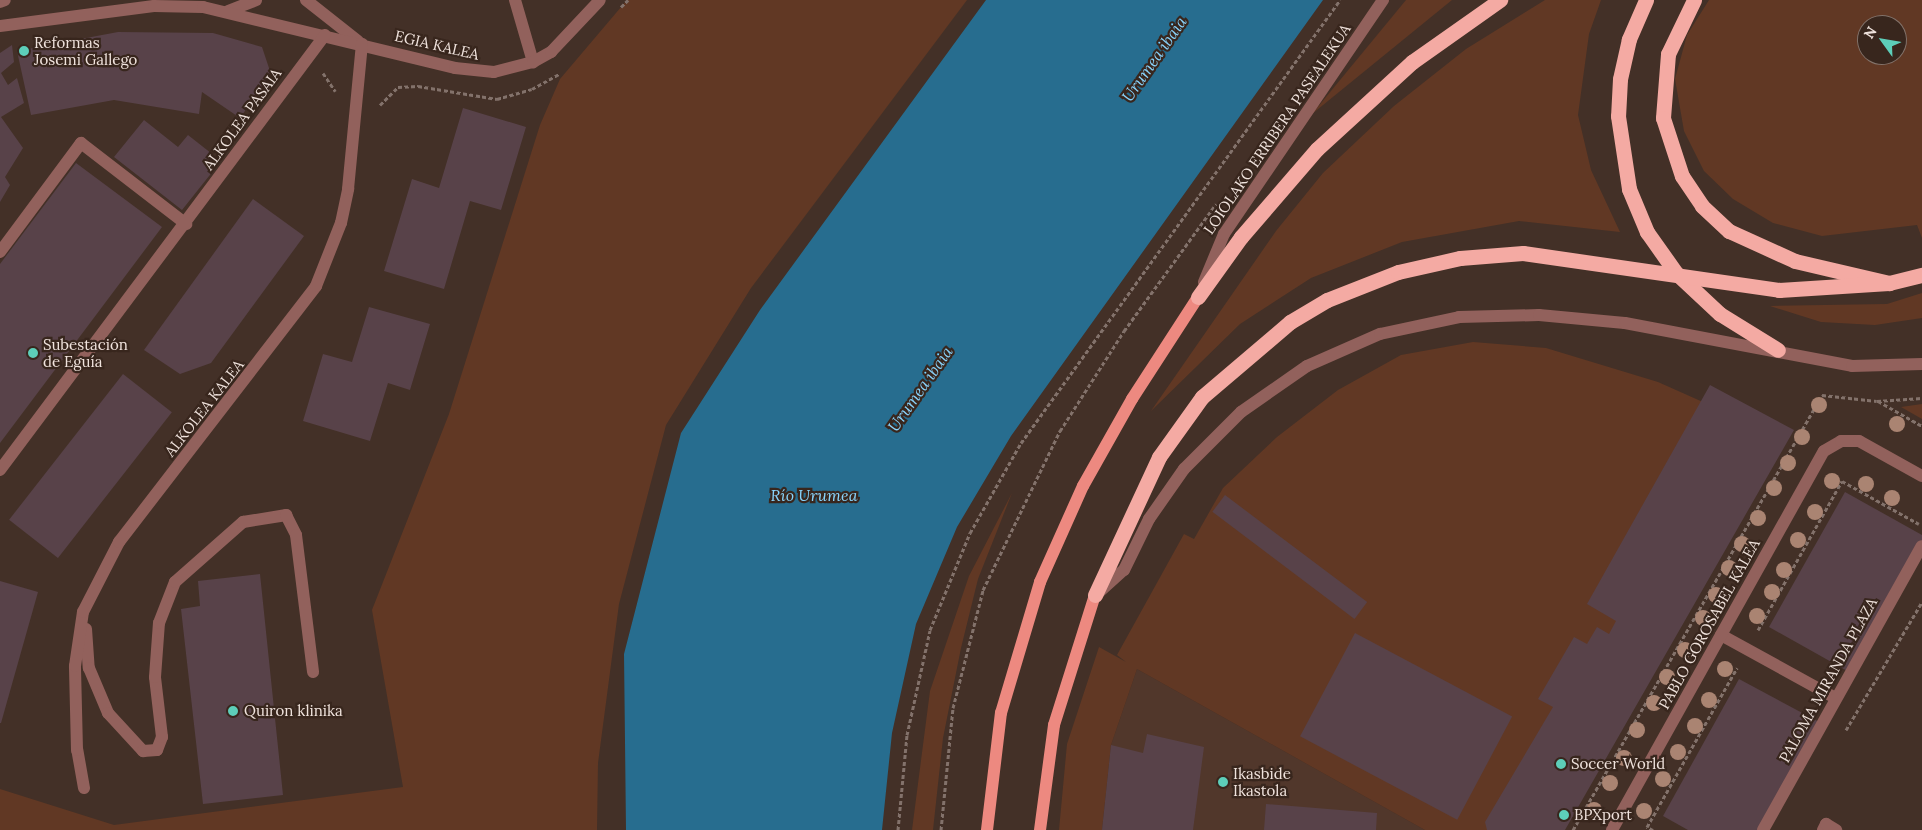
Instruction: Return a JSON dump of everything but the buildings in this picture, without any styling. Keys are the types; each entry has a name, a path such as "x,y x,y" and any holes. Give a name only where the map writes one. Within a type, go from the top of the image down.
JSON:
{"highway":[{"path":"1198,297 1241,237 1317,149 1412,62 1500,0"},
{"path":"1646,0 1629,39 1620,79 1618,116 1629,189 1647,232 1676,273 1720,314 1778,350"},
{"path":"1694,0 1668,54 1663,118 1682,176 1702,206 1729,231 1768,252 1890,283"},
{"path":"1095,595 1159,456 1202,397 1290,322 1327,300 1398,272 1460,258 1523,253 1779,290 1890,283 1922,275"}],"main road":[{"name":"LOIOLAKO ERRIBERA PASEALEKUA","path":"987,830 1001,713 1040,582 1088,478 1198,297"},
{"path":"1040,830 1054,725 1095,595"}],"street":[{"path":"0,2 5,0"},
{"path":"228,11 256,0"},
{"name":"EGIA KALEA","path":"306,0 362,44"},
{"path":"515,0 533,62"},
{"name":"EGIA KALEA","path":"0,26 154,6 228,11 474,72 510,70 533,62 566,38 600,0"},
{"name":"LOIOLAKO ERRIBERA PASEALEKUA","path":"1198,297 1224,234 1383,0"},
{"name":"ALKOLEA PASAIA","path":"0,469 186,224 325,35"},
{"name":"ALKOLEA KALEA","path":"84,788 77,750 75,666 83,612 99,576 119,542 316,286 341,223 348,190 362,44"},
{"path":"0,252 81,143 186,224"},
{"path":"1095,595 1124,570 1149,520 1184,469 1241,412 1307,366 1380,334 1459,317 1539,315 1625,323 1761,352 1778,350 1852,366 1922,364"},
{"name":"PABLO GOROSABEL KALEA","path":"1613,830 1824,451 1841,440 1859,441 1922,476"},
{"path":"99,576 86,621 89,668 108,713 143,750 150,753 161,745 155,677 159,623 175,582 243,522 286,515 296,535 313,672"},
{"name":"PALOMA MIRANDA PLAZA","path":"1763,830 1922,546"},
{"path":"1721,635 1832,696"},
{"path":"1823,830 1826,824 1836,830"}],"path":[{"path":"898,830 907,735 930,630 970,533 1021,443 1340,0"},
{"path":"1877,401 1922,426"},
{"path":"1653,830 1647,827 1842,481 1922,525"},
{"path":"1842,737 1922,602"}],"shaded area":[{"path":"627,0 967,0 751,288 666,425 619,604 598,763 597,830 0,830 0,789 114,825 403,787 372,610 449,414 540,125 560,79"},
{"path":"1406,0 1452,0 1312,114"},
{"path":"1545,0 1601,0 1589,34 1578,115 1591,170 1620,232 1519,221 1402,242 1311,278 1240,324 1151,411 1276,231 1323,173 1394,106 1466,49"},
{"path":"1709,0 1922,0 1922,238 1917,225 1822,236 1773,223 1733,199 1704,171 1684,131 1675,79 1687,35"},
{"path":"1922,293 1922,318 1875,325 1821,322 1770,306 1887,304"},
{"path":"1473,342 1546,348 1658,382 1777,435 1560,830 1425,830 1137,669 1111,745 1102,830 1059,830 1067,744 1099,647 1126,662 1117,655 1184,534 1194,539 1223,488 1277,437 1338,390 1401,355"},
{"path":"1922,404 1922,419 1901,407"},
{"path":"1012,493 978,579 961,648 943,738 933,830 912,830 930,691 969,576"},
{"name":"Ikasbide Ikastola","path":"1137,669 1425,830 1102,830 1111,745"}],"water":[{"name":"Río Urumea","path":"986,0 1323,0 1011,436 957,527 916,624 892,733 882,830 626,830 624,654 681,433 760,310"}],"place":[{"name":"Reformas Josemi Gallego","path":"24,51"},
{"name":"Subestación de Eguía","path":"33,353"},
{"name":"Quiron klinika","path":"233,711"},
{"name":"Soccer World","path":"1561,764"},
{"name":"Ikasbide Ikastola","path":"1223,782"},
{"name":"BPXport","path":"1564,815"}],"water label":[{"name":"Urumea ibaia","path":"1154,59"},
{"name":"Urumea ibaia","path":"920,389"}]}
